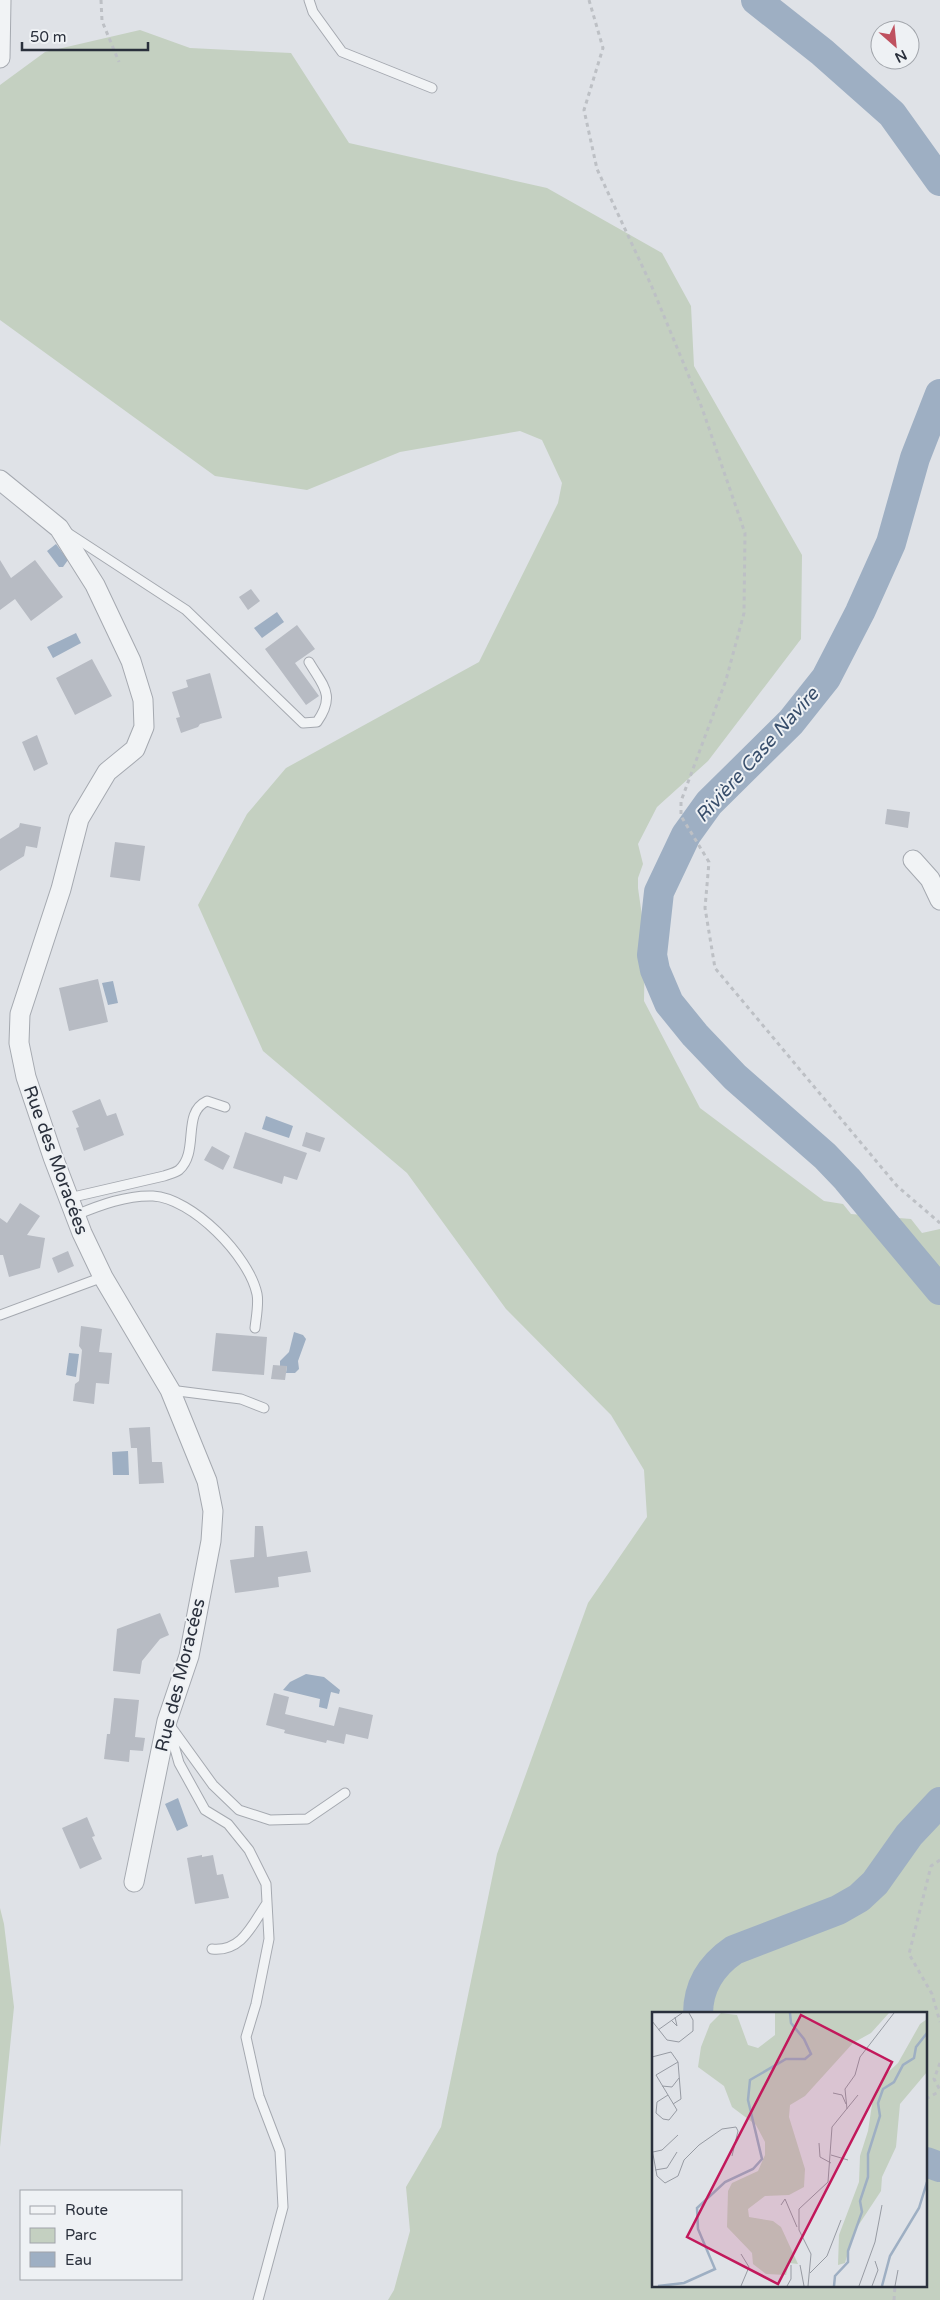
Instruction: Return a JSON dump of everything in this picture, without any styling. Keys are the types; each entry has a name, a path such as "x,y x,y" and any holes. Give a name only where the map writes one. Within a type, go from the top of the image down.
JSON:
{"street":[{"path":"0,58 1,0"},
{"name":"Rue des Moracées","path":"0,480 59,528 95,584 130,661 143,700 144,727 136,749 107,772 78,819 60,889 20,1014 19,1043 26,1077 53,1157 76,1215 103,1277 170,1390 207,1481 213,1511 210,1541 189,1656 167,1721 134,1882"},
{"path":"913,860 930,879 940,900"}],"lane":[{"path":"309,0 313,12 342,52 432,88"},
{"path":"59,528 186,610 302,723 317,722 325,711 328,693 309,662"},
{"path":"69,1198 164,1176 178,1170 186,1160 194,1113 199,1105 208,1101 225,1106"},
{"path":"76,1215 130,1197 153,1196 164,1198 190,1211 223,1237 236,1251 250,1275 257,1295 255,1328"},
{"path":"0,1315 103,1277"},
{"path":"170,1390 242,1399 264,1408"},
{"path":"167,1721 213,1785 239,1810 270,1820 307,1819 345,1793"},
{"path":"167,1721 183,1771 205,1810 228,1824 249,1850 266,1884 269,1939 256,2004 246,2037 259,2096 280,2151 283,2207 258,2300"},
{"path":"212,1949 222,1950 235,1946 267,1903"}],"path":[{"path":"101,0 102,21 119,62"},
{"path":"589,0 603,48 584,110 596,170 652,287 702,408 745,533 744,613 726,680 681,801 680,816 709,862 705,908 715,968 898,1186 940,1223"},
{"path":"940,1860 931,1866 910,1954 932,1994 940,2022"},
{"path":"928,2098 940,2090 934,2079 940,2064"}],"green space":[{"path":"140,30 190,48 291,53 349,143 547,188 662,253 691,306 694,366 802,555 801,639 708,761 657,807 638,844 643,864 638,878 638,888 645,937 644,1001 700,1108 824,1201 843,1204 851,1214 911,1219 922,1233 940,1229 940,2300 388,2300 394,2290 410,2231 406,2187 441,2127 497,1854 588,1603 647,1517 644,1470 611,1415 506,1309 407,1173 263,1051 198,905 247,814 286,768 479,662 558,503 562,483 542,440 520,431 400,452 307,490 215,476 0,320 0,85 45,52"},
{"path":"0,1908 4,1924 14,2007 0,2147"}],"water":[{"path":"56,544 68,560 63,567 59,567 47,551"},
{"path":"277,612 284,622 262,638 254,628"},
{"path":"76,633 81,643 53,658 47,647"},
{"path":"113,981 118,1003 108,1005 102,983"},
{"path":"266,1116 293,1126 289,1138 262,1129"},
{"path":"294,1332 303,1335 306,1339 298,1361 299,1369 295,1373 286,1373 287,1366 280,1366 280,1361 289,1352"},
{"path":"69,1353 79,1354 76,1377 66,1375"},
{"path":"128,1451 129,1475 113,1475 112,1452"},
{"path":"306,1674 324,1677 340,1690 339,1694 331,1692 327,1709 319,1707 320,1699 283,1690 290,1682"},
{"path":"178,1798 188,1826 177,1831 165,1804"}],"building":[{"path":"0,560 11,578 35,560 63,597 31,621 15,599 0,610"},
{"path":"251,589 260,601 248,610 239,597"},
{"path":"297,625 315,649 295,663 319,696 306,705 265,649"},
{"path":"92,659 112,696 75,715 56,678"},
{"path":"210,673 222,718 200,724 198,727 181,733 176,718 180,717 172,692 188,687 186,680"},
{"path":"37,735 48,764 34,771 22,742"},
{"path":"887,809 910,812 908,828 885,824"},
{"path":"20,823 41,827 37,848 26,846 24,856 0,871 0,839 19,827"},
{"path":"115,842 145,846 140,881 110,877"},
{"path":"98,979 108,1022 69,1031 59,988"},
{"path":"100,1099 107,1116 116,1113 124,1135 84,1151 76,1128 79,1127 72,1111"},
{"path":"245,1132 307,1153 297,1180 284,1176 282,1184 233,1168"},
{"path":"306,1132 325,1138 320,1152 302,1146"},
{"path":"212,1146 230,1156 223,1170 204,1160"},
{"path":"20,1203 40,1216 27,1235 45,1238 40,1268 9,1277 3,1255 0,1255 0,1218 7,1223"},
{"path":"68,1251 74,1266 58,1273 52,1258"},
{"path":"81,1326 102,1329 99,1352 112,1353 109,1384 96,1383 94,1404 73,1401 75,1384 79,1381 82,1350 79,1346"},
{"path":"216,1333 267,1337 264,1375 212,1371"},
{"path":"273,1365 287,1366 285,1380 271,1379"},
{"path":"150,1427 152,1462 162,1462 164,1483 139,1484 137,1448 131,1448 129,1428"},
{"path":"255,1526 263,1526 267,1557 307,1551 311,1572 278,1577 279,1587 235,1593 230,1560 254,1557"},
{"path":"160,1613 169,1635 160,1639 142,1661 140,1674 113,1671 117,1629"},
{"path":"274,1693 289,1697 285,1714 334,1726 339,1707 373,1715 368,1739 346,1734 344,1744 327,1740 326,1743 284,1733 285,1730 266,1725"},
{"path":"114,1698 139,1700 135,1737 145,1738 143,1751 130,1750 129,1762 104,1759 107,1734 110,1734"},
{"path":"87,1817 95,1836 92,1837 102,1859 80,1869 62,1828"},
{"path":"202,1855 202,1857 213,1855 217,1875 223,1874 229,1898 195,1904 187,1858"}],"waterway":[{"name":"Rivière Case Navire","path":"756,0 822,52 892,114 940,181"},
{"name":"Rivière Case Navire","path":"940,394 915,458 891,543 860,612 826,678 791,722 709,803 686,835 659,892 652,955 655,970 669,1003 695,1035 735,1077 825,1156 847,1179 940,1290"},
{"name":"Rivière Case Navire","path":"698,2012 704,1985 719,1962 734,1950 838,1910 859,1898 875,1883 909,1835 940,1802"},
{"name":"Rivière Case Navire","path":"928,2163 940,2167"}]}
